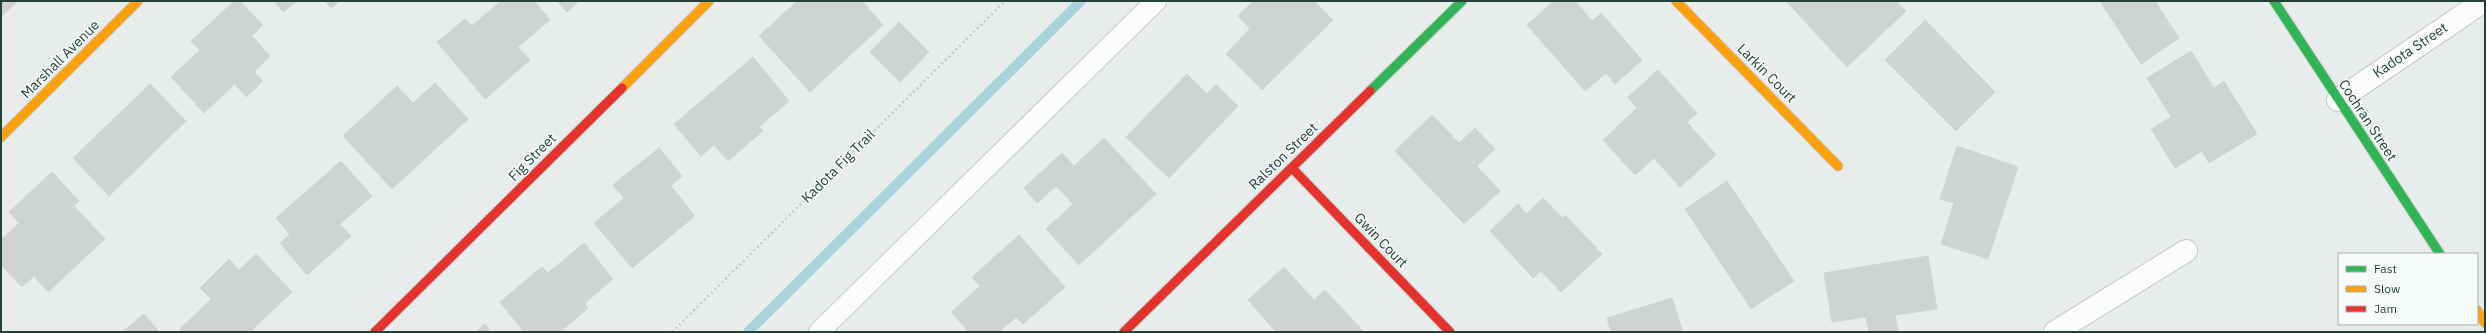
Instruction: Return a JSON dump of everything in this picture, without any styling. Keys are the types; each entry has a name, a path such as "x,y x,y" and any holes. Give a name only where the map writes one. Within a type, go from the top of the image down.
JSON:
{"street":[{"name":"Marshall Avenue","path":"1,137 138,1"},
{"name":"Fig Street","path":"375,332 708,1"},
{"name":"Ralston Street","path":"1124,332 1462,1"},
{"name":"Larkin Court","path":"1676,1 1838,166"},
{"name":"Cochran Street","path":"2274,1 2439,253"},
{"name":"Kadota Street","path":"2338,100 2484,1"},
{"name":"Gwin Court","path":"1292,168 1450,332"},
{"path":"2055,332 2186,251"},
{"path":"2478,312 2485,323"}],"lane":[{"path":"819,332 1156,1"}],"path":[{"name":"Kadota Fig Trail","path":"672,332 1005,1"}],"building":[{"path":"1,1 18,1 1,17"},
{"path":"234,1 240,1 263,25 252,36 270,56 254,72 263,81 246,97 235,84 204,113 171,77 200,50 191,41"},
{"path":"274,1 297,1 283,12"},
{"path":"325,1 340,1 331,8"},
{"path":"501,1 534,1 550,20 518,47 530,60 485,99 437,42 465,19 472,26"},
{"path":"557,1 579,1 567,12"},
{"path":"797,1 862,1 883,25 810,92 759,36"},
{"path":"1253,1 1314,1 1333,20 1262,90 1226,54 1250,29 1238,16"},
{"path":"1554,1 1575,1 1592,21 1601,13 1642,60 1615,84 1606,73 1585,91 1527,25"},
{"path":"1786,1 1896,1 1906,11 1847,67"},
{"path":"2100,1 2155,1 2179,38 2141,64"},
{"path":"1925,20 1995,92 1956,131 1885,60"},
{"path":"899,22 929,52 900,82 870,52"},
{"path":"2191,51 2214,88 2224,81 2257,134 2209,163 2202,151 2175,168 2151,129 2171,117 2147,78"},
{"path":"753,57 789,101 759,127 763,131 728,161 714,145 701,156 674,124"},
{"path":"1658,70 1697,113 1687,122 1716,155 1680,187 1654,158 1635,175 1603,140 1637,108 1628,97"},
{"path":"1187,74 1207,94 1216,84 1238,106 1169,178 1126,137"},
{"path":"435,83 468,119 392,189 343,136 397,86 413,103"},
{"path":"150,84 186,121 109,196 73,158"},
{"path":"1432,115 1459,143 1475,128 1495,149 1477,166 1500,191 1464,224 1395,151"},
{"path":"1104,138 1156,194 1079,265 1046,229 1073,204 1056,186 1037,203 1024,188 1062,153 1074,166"},
{"path":"1957,146 2018,167 1988,259 1941,244 1954,203 1940,199"},
{"path":"659,148 682,176 671,186 695,216 632,268 594,223 624,198 613,185"},
{"path":"341,161 372,196 340,224 351,236 307,275 280,243 290,235 276,218"},
{"path":"52,172 79,201 74,206 105,239 48,292 34,276 22,287 1,265 1,240 19,223 9,212"},
{"path":"1727,181 1794,281 1751,309 1685,209"},
{"path":"1543,198 1562,218 1565,215 1602,254 1561,292 1541,271 1533,278 1490,231 1518,204 1526,214"},
{"path":"1019,235 1065,287 1023,324 1016,317 999,332 969,332 951,312 980,286 972,277"},
{"path":"584,243 613,279 585,303 588,308 560,332 524,332 500,302 542,267 548,273"},
{"path":"256,254 292,292 250,332 182,332 180,329 211,299 200,288 229,259 239,270"},
{"path":"1928,256 1937,309 1895,315 1898,331 1895,332 1869,332 1866,317 1832,322 1824,273"},
{"path":"1284,267 1314,300 1325,290 1364,332 1276,332 1248,300"},
{"path":"1672,298 1683,332 1611,332 1607,318"},
{"path":"144,314 159,332 122,332"},
{"path":"485,324 491,332 476,332"}],"waterway":[{"path":"748,332 1081,1"}],"traffic: fast":[{"path":"1370,91 1462,1"},
{"path":"2274,1 2439,253"}],"traffic: slow":[{"path":"1,137 138,1"},
{"path":"622,88 709,1"},
{"path":"1676,1 1838,166"},
{"path":"2478,312 2485,323"}],"traffic: jam":[{"path":"375,332 622,88"},
{"path":"1124,332 1370,91"},
{"path":"1292,168 1450,332"}]}
